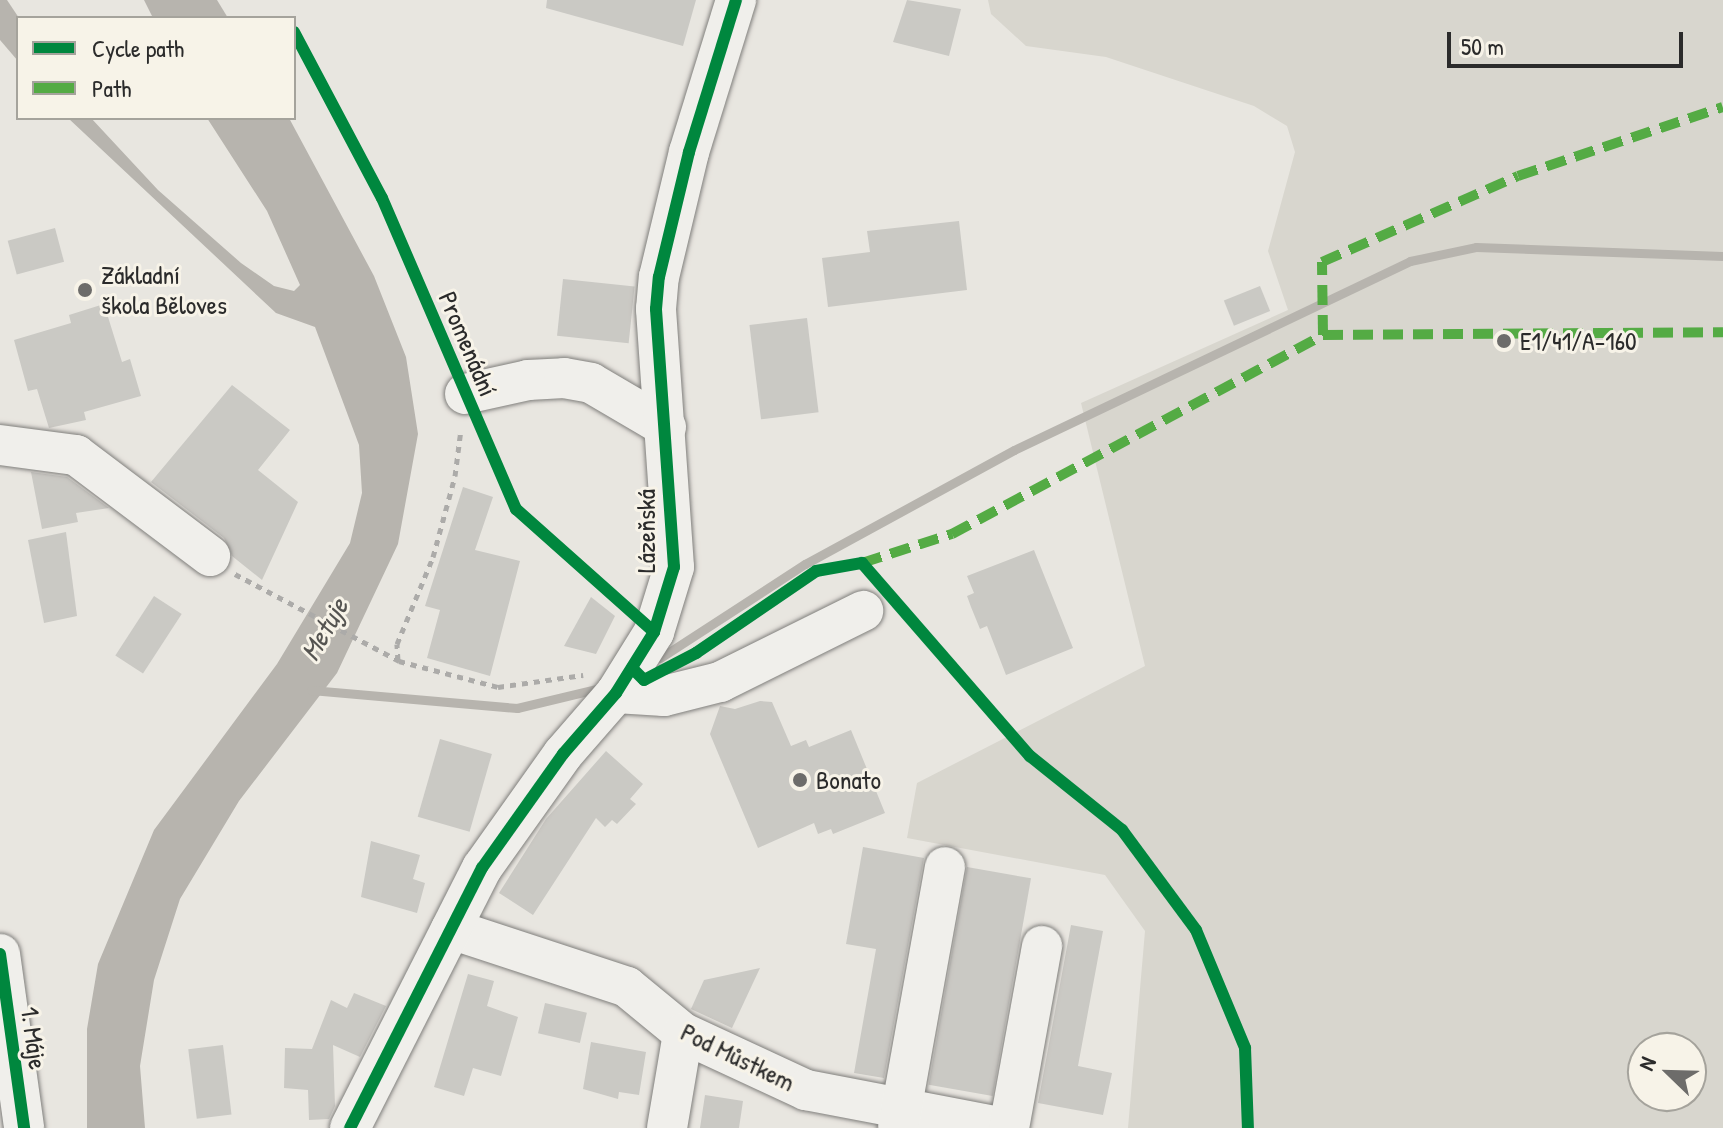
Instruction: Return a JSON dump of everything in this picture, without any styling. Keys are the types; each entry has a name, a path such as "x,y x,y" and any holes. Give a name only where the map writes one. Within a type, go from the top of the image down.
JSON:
{"street":[{"name":"Lázeňská","path":"350,1128 482,868 563,754 624,680 654,632 674,567 656,309 659,277 689,152 736,0"},
{"path":"465,394 528,380 564,378 591,383 666,427"},
{"path":"0,445 76,455 210,556"},
{"path":"624,680 664,696 720,682 863,611"},
{"path":"900,1118 945,867"},
{"name":"Pod Můstkem","path":"451,929 627,987 683,1033 806,1090 900,1118 1007,1128 1042,946"},
{"name":"1. Máje","path":"0,954 7,1045 24,1128"},
{"path":"667,1128 683,1033"}],"path":[{"path":"399,661 397,644 433,557 455,476 465,394"},
{"path":"254,588 399,661 498,687 624,680"}],"shaded area":[{"path":"988,0 1723,0 1723,1128 1128,1128 1145,931 1105,875 907,838 917,783 1145,666 1081,403 1288,310 1268,251 1295,152 1287,126 1254,106 1106,57 1026,46 991,14"}],"water":[{"path":"0,0 7,0 18,16 16,59 0,40"},
{"path":"144,0 217,0 227,16 152,16"},
{"name":"Metuje","path":"70,120 93,120 158,190 241,263 274,286 294,291 300,285 267,211 208,120 290,120 374,276 406,357 418,434 398,544 337,673 239,801 180,899 154,980 140,1066 145,1128 87,1128 87,1029 98,964 154,830 277,664 350,543 362,493 359,445 315,327 276,313"}],"building":[{"path":"547,0 696,0 683,46 546,8"},
{"path":"907,0 961,9 949,56 893,42"},
{"path":"959,221 967,290 828,307 822,258 870,252 867,231"},
{"path":"55,228 64,262 17,274 8,241"},
{"path":"563,279 635,287 629,343 557,336"},
{"path":"1260,286 1270,311 1234,326 1224,301"},
{"path":"104,304 122,362 130,359 141,396 84,412 86,420 49,428 37,389 28,391 14,340 71,323 69,315"},
{"path":"807,318 819,412 761,419 749,325"},
{"path":"232,385 290,430 258,470 298,502 262,580 232,556 224,538 151,482"},
{"path":"31,472 67,477 109,508 76,513 78,522 42,529"},
{"path":"463,487 493,497 475,550 520,561 490,676 427,658 440,610 425,606"},
{"path":"66,532 77,616 44,623 28,540"},
{"path":"1034,550 1073,648 1006,675 987,626 980,629 971,607 967,596 974,593 967,576"},
{"path":"154,596 182,614 143,674 115,656"},
{"path":"591,597 615,616 596,654 564,646"},
{"name":"Bonato","path":"760,701 772,702 791,746 806,740 809,747 851,730 885,813 833,834 831,829 818,834 814,823 758,848 710,734 720,706 735,709"},
{"path":"440,739 492,754 470,832 418,817"},
{"path":"606,751 643,784 630,799 636,804 617,824 612,820 605,827 596,818 533,915 499,893 546,819"},
{"path":"371,841 420,855 413,879 425,883 417,913 361,897"},
{"path":"863,847 924,858 884,1078 854,1073 876,949 846,944"},
{"path":"967,867 1031,878 993,1096 929,1085"},
{"path":"1071,925 1103,931 1078,1066 1112,1073 1103,1115 1038,1103"},
{"path":"760,968 732,1028 691,1009 704,980"},
{"path":"468,974 494,981 487,1006 518,1017 501,1076 473,1068 464,1096 434,1087"},
{"path":"354,993 386,1006 360,1057 333,1045 335,1106 329,1119 309,1120 308,1090 284,1088 285,1048 312,1049 331,1000 347,1008"},
{"path":"545,1003 587,1013 580,1043 538,1033"},
{"path":"591,1042 646,1052 639,1095 619,1092 618,1099 583,1089"},
{"path":"223,1045 232,1114 197,1119 188,1049"},
{"path":"705,1095 743,1101 739,1128 700,1128"}],"waterway":[{"path":"660,658 805,564 1014,450 1410,261 1476,247 1723,256"},
{"path":"311,690 517,708 597,689"}],"marked path":[{"path":"862,563 952,534 1323,335 1322,262 1518,176 1723,107"},
{"path":"1323,335 1723,332"}],"cycle path":[{"path":"350,1128 482,868 563,754 616,693 654,632 674,567 656,309 659,277 689,152 736,0"},
{"name":"Promenádní","path":"296,36 382,198 516,509 654,632"},
{"path":"632,668 644,680 696,653 816,571 862,563 1030,756 1122,830 1196,930 1245,1048 1248,1128"},
{"path":"0,954 24,1128"}],"place":[{"name":"Základní škola Běloves","path":"85,290"},
{"name":"E1/41/A-160","path":"1504,341"},
{"name":"Bonato","path":"800,780"}]}
